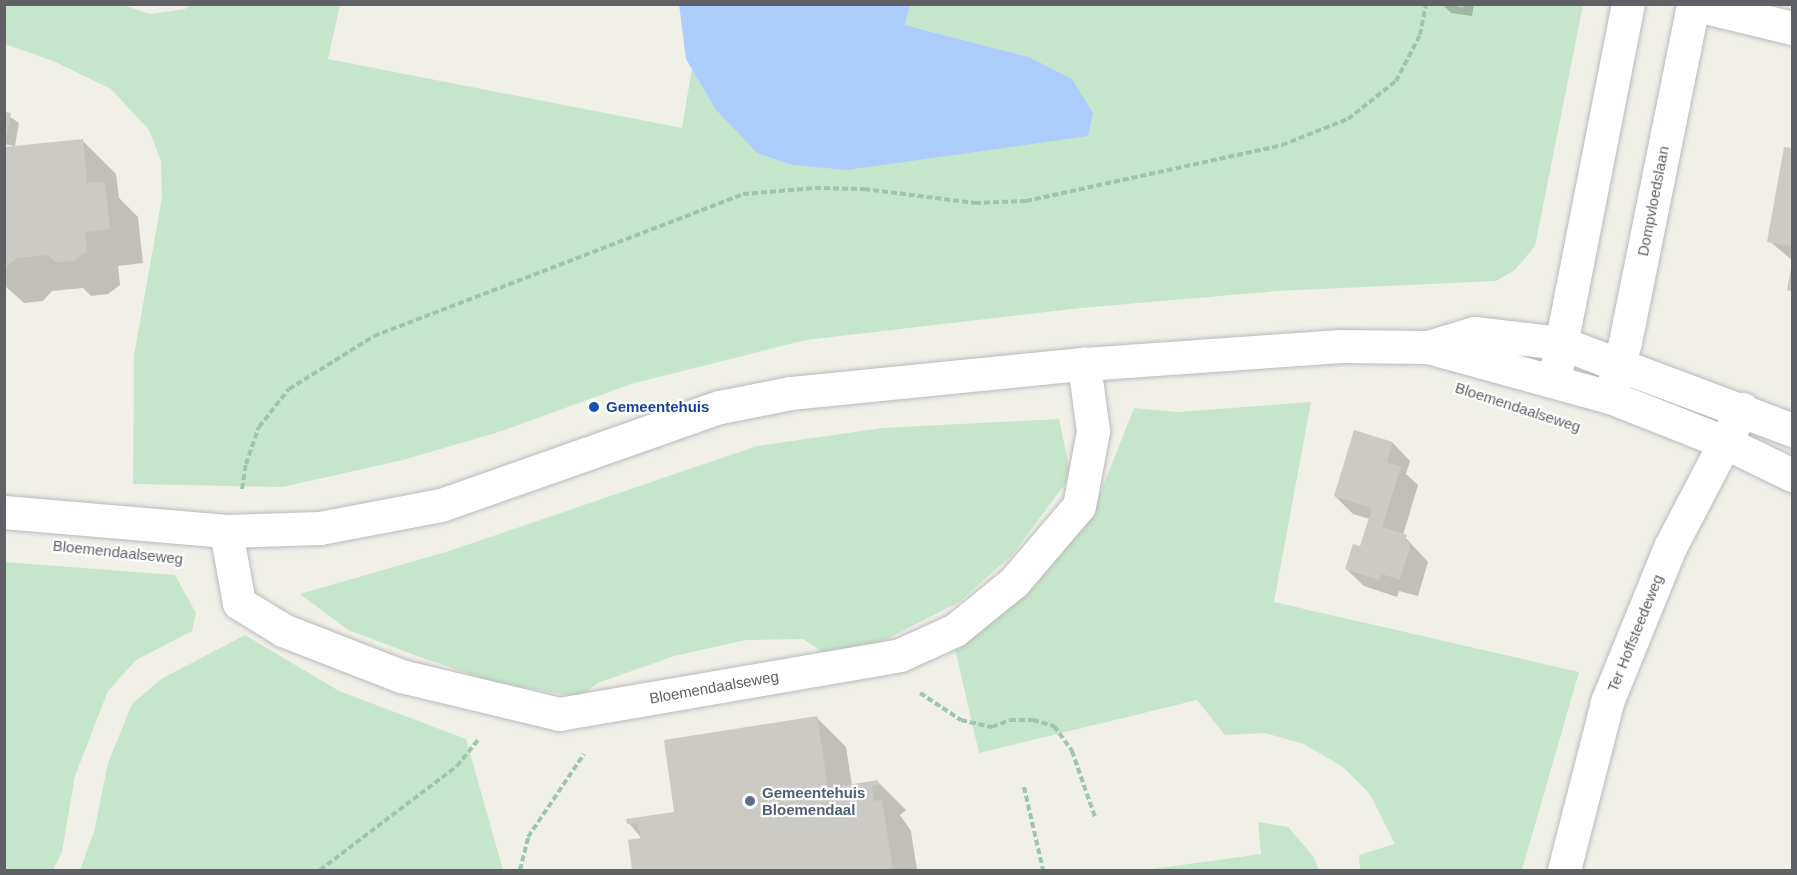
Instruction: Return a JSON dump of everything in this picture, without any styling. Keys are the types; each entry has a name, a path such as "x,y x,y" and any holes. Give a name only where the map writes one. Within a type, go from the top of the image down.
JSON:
{"street":[{"path":"1554,381 1628,4"},
{"path":"1693,4 1792,28"},
{"name":"Dompvloedslaan","path":"1610,398 1620,365 1693,4"},
{"name":"Bloemendaalseweg","path":"1428,347 1474,333 1561,343 1742,409 1792,430"},
{"name":"Bloemendaalseweg","path":"4,512 226,531 320,528 441,505 720,407 781,395 1084,364 1340,346 1428,347 1554,381 1610,398 1724,442 1792,476"},
{"name":"Bloemendaalseweg","path":"226,531 239,603 275,625 401,676 508,704 559,714 900,655 954,630 1014,582 1079,506 1093,431 1084,364"},
{"name":"Ter Hoffsteedeweg","path":"1564,870 1607,702 1670,547 1742,409"}],"path":[{"path":"240,500 246,464 259,427 283,397 336,357 374,336 743,194 769,190 864,189 975,203 1026,201 1282,145 1348,119 1396,81 1420,35 1426,4"},
{"path":"900,655 923,697 961,720 992,727 1010,720 1033,720 1054,726 1072,751 1095,817"},
{"path":"320,870 457,766 508,704"},
{"path":"520,870 528,837 597,735 598,707"},
{"path":"1024,788 1043,870"}],"green space":[{"path":"5,5 122,5 151,14 185,9 191,5 340,5 328,59 682,128 692,68 716,110 757,153 1029,57 905,25 910,5 1583,5 1535,246 1515,270 1496,281 1277,291 1081,308 806,340 634,383 502,431 403,460 282,487 133,484 134,356 162,197 161,161 149,130 111,89 53,61 5,44"},
{"path":"1311,402 1274,602 1579,672 1522,870 1360,870 1359,855 1395,844 1370,794 1343,767 1304,744 1265,733 1225,735 1197,700 979,753 955,649 1027,595 1092,514 1134,408 1177,412"},
{"path":"1059,419 1071,476 1012,555 959,602 883,641 829,656 803,639 746,640 674,656 598,683 578,697 494,682 417,656 348,630 300,594 449,551 757,446 883,428"},
{"path":"5,562 175,575 196,613 192,631 136,660 108,691 75,776 62,852 53,870 5,870"},
{"path":"245,635 339,691 466,739 503,870 80,870 94,832 108,763 132,704 161,679"},
{"path":"1258,822 1288,827 1314,857 1319,870 1146,870 1261,854"}],"water":[{"path":"679,4 910,5 905,25 1029,57 1072,79 1093,113 1088,136 847,170 793,165 757,153 716,110 686,59"}],"building":[{"path":"1448,4 1464,4 1463,8"},
{"path":"5,112 11,113 6,139 5,139"},
{"path":"83,139 87,183 105,182 110,229 85,232 87,251 74,261 56,262 47,255 18,258 4,268 4,147"},
{"path":"1784,147 1792,148 1792,246 1767,242"},
{"path":"1792,263 1792,291 1787,290"},
{"path":"1354,430 1393,442 1387,462 1401,467 1382,527 1407,535 1405,541 1411,543 1400,580 1382,574 1379,580 1345,569 1353,544 1360,546 1372,508 1334,496"},
{"path":"817,716 828,788 878,780 879,785 872,786 874,801 882,800 893,870 632,870 628,840 641,838 638,823 627,824 626,819 674,812 664,740"}],"place":[{"name":"Gemeentehuis","path":"594,407"},
{"name":"Gemeentehuis Bloemendaal","path":"750,801"}]}
